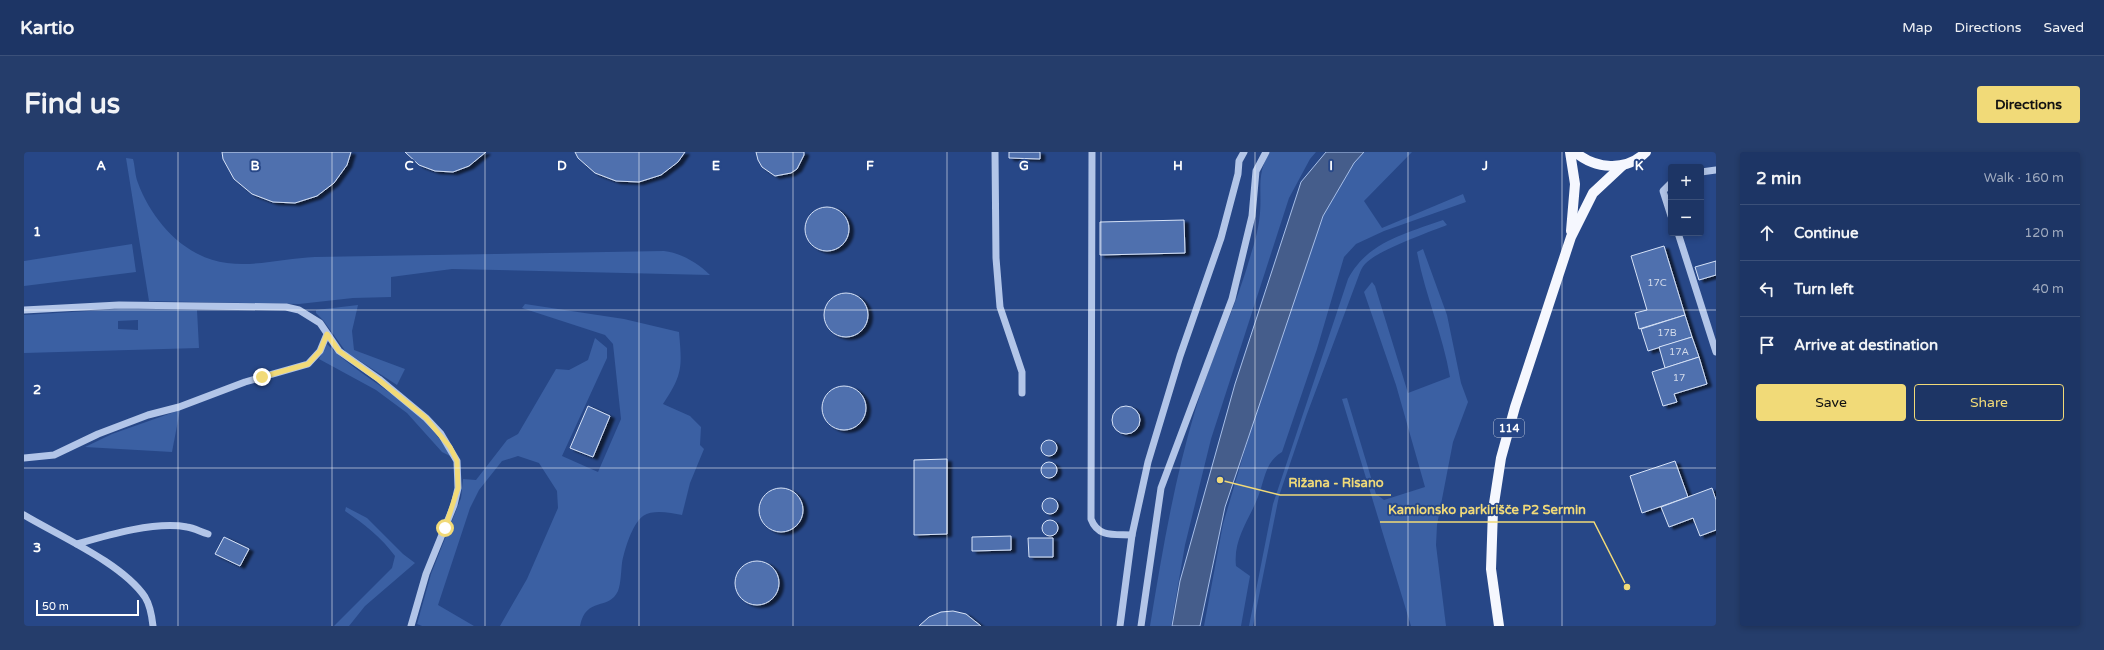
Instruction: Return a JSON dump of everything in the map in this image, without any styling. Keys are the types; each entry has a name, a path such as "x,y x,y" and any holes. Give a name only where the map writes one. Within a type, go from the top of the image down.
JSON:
{"main road":[{"name":"114","path":"1570,152 1575,184 1571,237"},
{"name":"114","path":"1575,152 1593,163 1608,166 1623,165"},
{"name":"114","path":"1499,626 1491,569 1493,510 1501,458 1518,400 1571,237 1593,193 1623,165 1647,153"}],"street":[{"path":"995,152 996,258 1000,307 1022,372 1022,393"},
{"path":"1092,152 1091,519 1094,527 1098,531 1132,535"},
{"path":"1120,626 1132,535 1159,423 1221,238 1238,174 1239,161 1244,152"},
{"path":"1141,626 1161,488 1232,299 1252,216 1256,172 1266,152"},
{"path":"1704,172 1716,170"},
{"path":"1668,186 1663,191 1668,207"},
{"path":"1679,236 1716,352"},
{"path":"24,310 119,305 286,307 299,310 320,323 339,351 379,380 426,418 441,434 457,461 458,488 454,505 426,574 417,610 411,626"},
{"path":"24,458 54,455 98,434 148,415 179,407 245,382 308,364 320,351 327,334"},
{"path":"24,515 77,544 127,578 145,597 153,626"},
{"path":"77,544 118,533 172,526 188,527 208,534"}],"shaded area":[{"path":"1270,152 1316,152 1310,159 1289,198 1211,439 1185,545 1171,626 1150,626 1164,544 1181,464 1201,391 1238,294 1254,244 1258,229 1261,174"},
{"path":"1326,152 1364,152 1354,163 1323,216 1225,507 1200,626 1172,626 1180,581 1235,384 1301,182"},
{"path":"1362,152 1412,152 1364,201 1382,228 1463,194 1466,202 1384,231 1356,244 1344,257 1317,349 1282,452 1272,461 1266,472 1258,497 1239,538 1236,566 1250,576 1241,626 1204,626 1223,524 1293,287 1331,195"},
{"path":"126,158 133,159 137,180 144,197 161,224 184,246 197,254 212,260 227,263 249,264 315,257 664,251 689,259 710,275 452,269 391,277 391,297 353,298 299,304 149,301"},
{"path":"1443,220 1447,225 1403,242 1380,253 1365,264 1361,270 1307,414 1279,496 1253,626 1249,626 1273,504 1348,279 1356,266 1366,256 1389,240"},
{"path":"132,244 136,272 24,286 24,261"},
{"path":"1423,249 1447,315 1461,383 1468,402 1453,442 1437,525 1436,545 1446,626 1411,626 1342,399 1347,398 1376,494 1384,500 1425,487 1396,385 1364,292 1372,282 1375,286 1408,393 1450,377 1443,346 1420,268 1417,252"},
{"path":"525,304 624,319 679,332 681,354 680,370 670,394 663,404 690,416 701,427 700,445 704,449 690,483 682,515 662,512 652,513 643,516 639,520 629,538 622,563 618,591 609,601 592,607 587,611 580,626 500,626 527,579 558,508 557,491 539,463 518,456 502,461 479,490 470,508 438,605 474,626 422,626 417,624 431,574 461,498 463,479 476,480 507,440 518,434 556,369 569,370 588,360 595,338 607,348 607,358 562,456 598,472 621,419 613,344 605,335 522,308"},
{"path":"358,305 352,331 354,350 405,369 397,385 346,352 323,320 316,313 316,310"},
{"path":"121,309 197,310 199,348 24,353 24,315","holes":["138,320 138,330 118,329 118,321"]},
{"path":"327,344 355,368 414,411 439,438 450,456 442,452 407,413 376,390 319,359"},
{"path":"180,410 172,452 85,447 112,434"},
{"path":"346,507 367,518 403,554 415,563 365,606 349,626 334,626 392,568 395,556 372,531 345,511"}],"building":[{"path":"222,152 351,152 347,165 334,183 317,196 295,203 273,202 252,194 234,179 223,159"},
{"path":"405,152 486,152 469,166 453,172 435,171 419,165"},
{"path":"575,152 685,152 678,162 661,175 639,182 616,181 595,173 578,158"},
{"path":"756,152 804,152 804,155 797,169 791,173 775,176 762,167"},
{"path":"1009,152 1040,152 1040,159 1009,158"},
{"path":"827,207 839,211 845,217 849,229 845,241 839,247 827,251 815,247 809,241 805,229 809,217 815,211"},
{"path":"1184,220 1185,253 1100,255 1100,222"},
{"path":"1664,246 1685,315 1639,329 1635,313 1647,310 1631,256"},
{"path":"1716,261 1716,275 1699,280 1695,267"},
{"path":"846,293 858,297 864,303 868,315 864,327 858,333 846,337 834,333 828,327 824,315 828,303 834,297"},
{"path":"1685,315 1692,337 1648,351 1641,329"},
{"path":"1692,337 1699,357 1665,368 1659,347"},
{"path":"1699,357 1707,384 1674,394 1677,402 1663,406 1652,372"},
{"path":"844,386 856,390 862,396 866,408 862,420 856,426 844,430 832,426 826,420 822,408 826,396 832,390"},
{"path":"588,406 610,416 593,457 570,448"},
{"path":"1126,406 1136,410 1140,420 1136,430 1126,434 1116,430 1112,420 1116,410"},
{"path":"1046,440 1052,440 1057,445 1055,454 1052,456 1046,456 1041,451 1041,445"},
{"path":"947,459 947,534 914,535 914,460"},
{"path":"1675,461 1688,497 1642,513 1630,476"},
{"path":"1046,462 1052,462 1057,467 1055,476 1052,478 1046,478 1041,473 1041,467"},
{"path":"781,488 793,492 799,498 803,510 799,522 793,528 781,532 769,528 763,522 759,510 763,498 769,492"},
{"path":"1712,488 1716,500 1716,530 1700,536 1693,518 1669,527 1661,507"},
{"path":"1047,498 1053,498 1058,503 1056,512 1053,514 1047,514 1042,509 1042,503"},
{"path":"1047,520 1053,520 1058,525 1056,534 1053,536 1047,536 1042,531 1042,525"},
{"path":"1011,536 1011,550 972,551 972,537"},
{"path":"224,537 249,549 240,566 215,554"},
{"path":"1028,538 1053,538 1053,557 1029,557"},
{"path":"757,561 769,565 775,571 779,583 775,595 769,601 757,605 745,601 739,595 735,583 739,571 745,565"},
{"path":"953,611 966,614 981,626 919,626 929,617 941,612"}],"place":[{"name":"Rižana - Risano","path":"1220,480"},
{"name":"Kamionsko parkirišče P2 Sermin","path":"1627,587"}],"route":[{"path":"262,377 308,364 320,351 327,334 339,351 404,399 426,418 441,434 450,447 457,461 458,488 454,505 445,528"}]}
